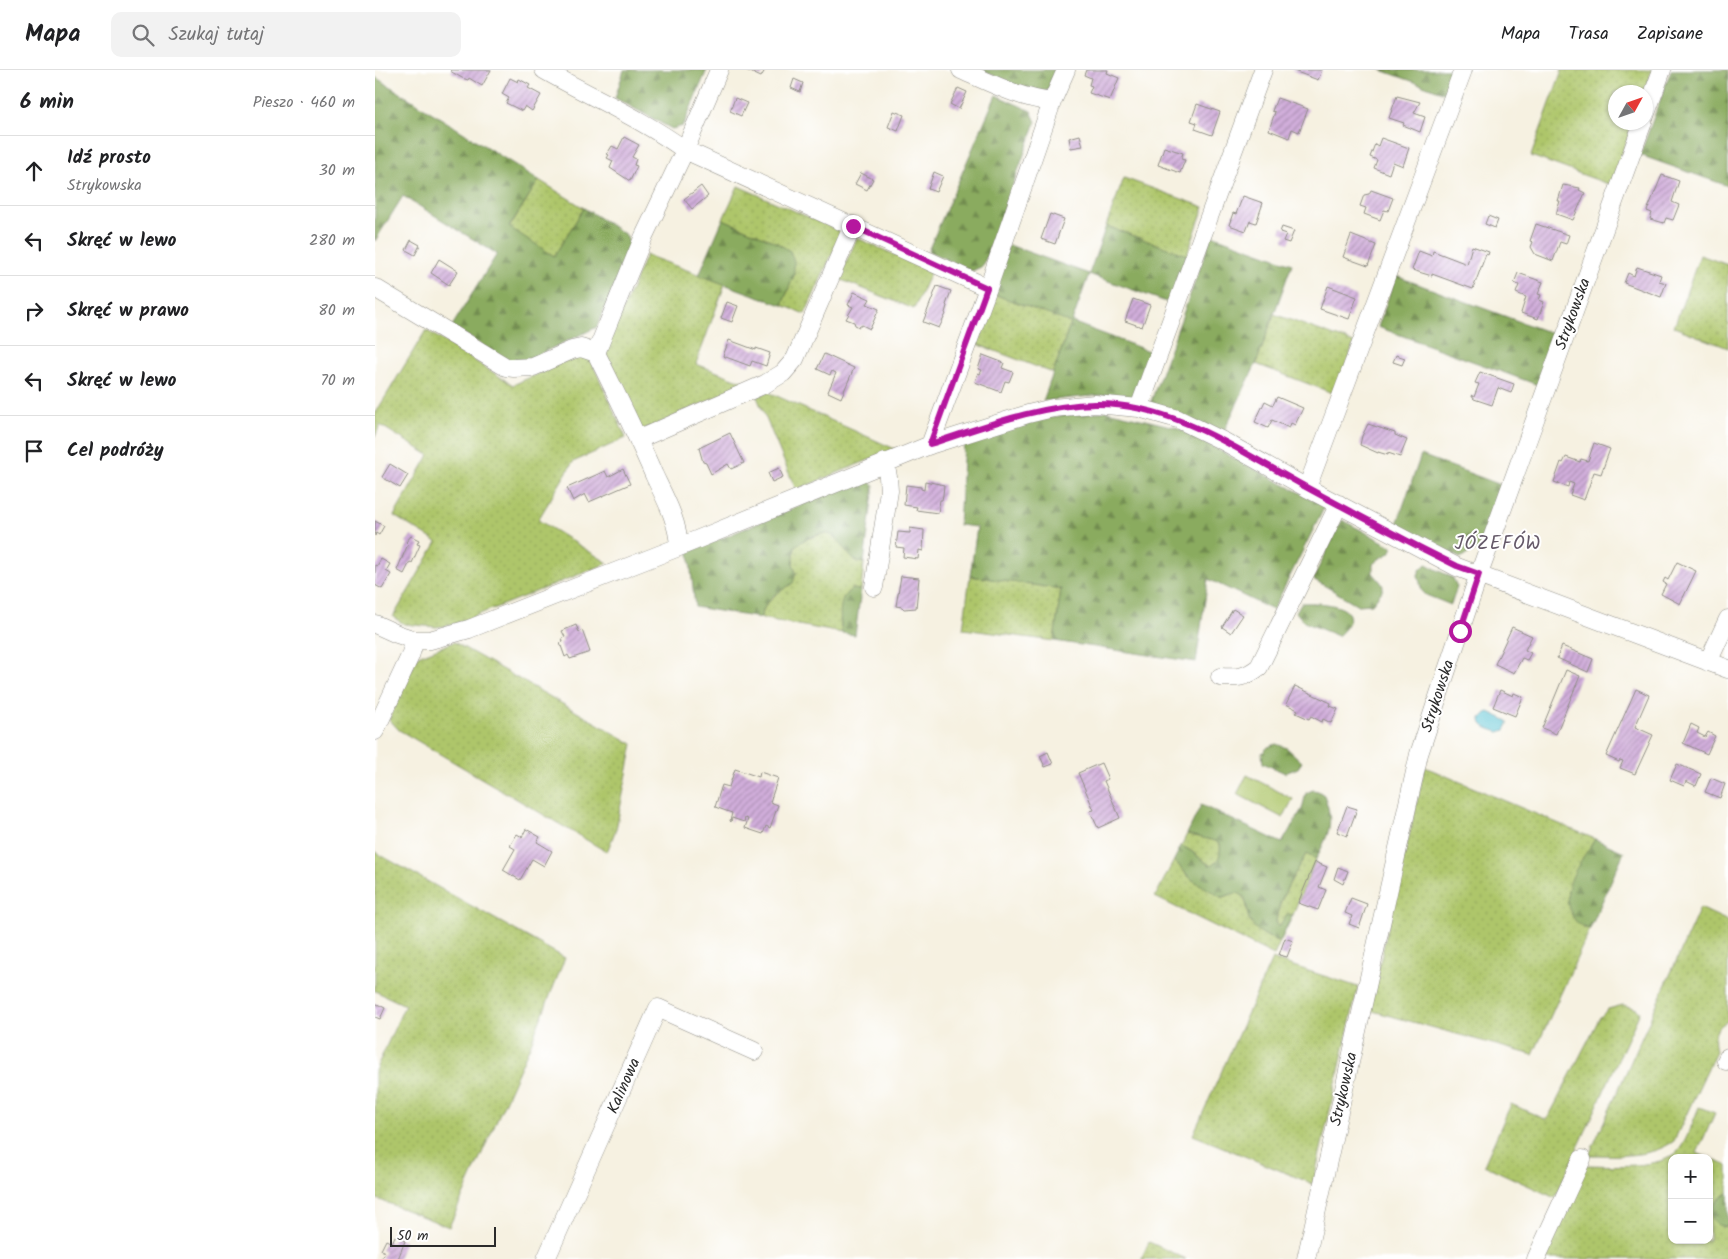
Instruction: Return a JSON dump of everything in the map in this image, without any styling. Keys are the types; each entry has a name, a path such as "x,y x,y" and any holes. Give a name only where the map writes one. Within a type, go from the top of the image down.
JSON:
{"street":[{"path":"544,70 638,120 685,150 987,288"},
{"path":"596,352 644,236 685,150 719,70"},
{"path":"961,70 1012,93 1052,102"},
{"path":"930,444 1065,70"},
{"path":"1139,408 1263,70"},
{"path":"1307,488 1463,70"},
{"path":"1653,94 1662,70"},
{"name":"Strykowska","path":"1306,1259 1419,754 1479,574 1640,130"},
{"path":"639,439 765,384 783,373 795,359 853,226"},
{"path":"375,288 507,367 533,366 581,348 596,352 639,439 673,517 678,531 679,547"},
{"path":"375,624 415,640 430,640 469,629 679,547 930,444 999,422 1053,408 1095,404 1139,408 1178,419 1225,442 1307,488 1457,566 1728,669"},
{"path":"875,587 889,491 885,462"},
{"path":"1220,677 1242,677 1249,675 1259,667 1339,504"},
{"path":"1708,662 1728,619"},
{"path":"375,731 410,656 415,640"},
{"name":"Kalinowa","path":"546,1259 658,1008 754,1051"},
{"path":"1535,1259 1582,1159"}],"green space":[{"path":"624,70 707,70 683,126 672,129 615,98"},
{"path":"981,70 1055,70 1048,90 1036,94"},
{"path":"1381,70 1454,70 1445,93"},
{"path":"1562,70 1652,70 1647,85 1608,85 1608,130 1631,130 1611,185 1531,156"},
{"path":"1671,70 1728,70 1728,186 1640,155 1649,130 1653,130 1653,119"},
{"path":"375,77 539,180 509,227 554,256 584,208 626,235 631,248 597,327 514,366 452,326 497,254 403,196 375,241"},
{"path":"996,95 1031,111 1036,122 983,266 972,271 928,251"},
{"path":"1124,178 1204,207 1187,255 1106,226"},
{"path":"539,180 584,208 554,256 509,228"},
{"path":"738,186 842,232 805,314 782,305 794,275 790,251 775,242 723,219"},
{"path":"723,219 775,242 790,251 794,261 794,275 782,305 699,275"},
{"path":"1106,226 1187,255 1169,303 1089,274"},
{"path":"1212,235 1292,264 1256,364 1223,433 1150,404"},
{"path":"857,238 931,271 914,309 839,279"},
{"path":"1009,245 1089,274 1072,322 1151,352 1134,400 1110,394 1043,401 1071,323 991,293"},
{"path":"646,255 725,284 696,364 747,383 642,431 605,351"},
{"path":"1700,255 1728,265 1728,348 1674,327"},
{"path":"1396,276 1556,335 1538,385 1378,327"},
{"path":"991,293 1071,322 1053,373 974,343"},
{"path":"1274,314 1354,343 1335,394 1256,364"},
{"path":"426,330 513,385 579,355 590,358 626,438 573,462 538,520 608,563 452,625 436,627 404,624 393,617 437,542 394,516 429,455 380,425 375,437 375,414"},
{"path":"768,392 895,449 796,490 757,397"},
{"path":"1107,411 1175,427 1325,506 1273,610 1208,579 1196,662 1054,641 1061,589 970,576 977,527 959,525 964,443 1039,418"},
{"path":"1421,455 1501,485 1478,549 1460,558 1397,524"},
{"path":"865,478 874,485 864,563 852,557 834,536 820,534 795,546 793,564 796,573 793,583 773,596 765,606 760,618 695,607 689,552"},
{"path":"1342,520 1393,547 1390,553 1373,564 1373,573 1383,585 1383,588 1372,604 1358,605 1313,579"},
{"path":"825,533 837,537 846,551 857,562 864,563 861,590 852,589 840,620 842,633 760,618 765,606 796,573 793,564 795,546 801,541"},
{"path":"1426,564 1453,578 1457,587 1451,605 1426,595 1422,591 1418,575"},
{"path":"970,576 1061,589 1054,641 963,629"},
{"path":"852,589 861,590 855,635 842,633 841,621 841,608 844,597"},
{"path":"1301,603 1321,603 1341,608 1347,612 1350,618 1347,626 1338,636 1304,622 1296,612"},
{"path":"454,642 633,744 616,829 607,852 399,730 389,719 418,656"},
{"path":"1276,744 1287,748 1302,762 1298,768 1285,773 1263,763 1262,753 1268,747"},
{"path":"1425,767 1595,839 1576,871 1583,928 1590,929 1533,1055 1369,1010"},
{"path":"1247,775 1293,799 1283,818 1237,794"},
{"path":"1313,790 1324,795 1329,814 1329,828 1316,859 1306,854 1279,906 1276,925 1280,925 1287,914 1293,915 1280,942 1254,927 1249,919 1243,896 1236,893 1221,897 1191,879 1174,860 1181,846 1211,866 1218,859 1220,843 1187,834 1201,805 1282,843 1302,809 1306,793"},
{"path":"1187,834 1220,843 1219,856 1214,864 1211,866 1193,852 1181,846"},
{"path":"1595,839 1624,852 1590,929 1581,926 1575,920 1568,905 1567,896 1573,876"},
{"path":"375,852 565,958 529,1048 449,1227 375,1198 375,1071 405,1005 375,991"},
{"path":"1306,854 1316,859 1293,915 1289,914 1280,925 1276,925 1283,897"},
{"path":"1174,860 1186,874 1221,897 1237,892 1241,895 1246,901 1250,921 1253,925 1264,934 1280,942 1274,955 1155,897"},
{"path":"1700,908 1728,921 1728,1021 1717,1030 1716,1051 1674,1141 1654,1151 1633,1155 1589,1155"},
{"path":"1272,959 1358,987 1313,1184 1193,1135"},
{"path":"1623,1005 1637,1009 1640,1012 1555,1198 1484,1165 1511,1104 1547,1120 1600,1017 1608,1009"},
{"path":"1699,1107 1715,1113 1697,1153 1699,1154 1674,1154 1679,1150"},
{"path":"1668,1158 1668,1244 1713,1244 1713,1209 1723,1227 1728,1226 1728,1259 1542,1259 1584,1165 1620,1166 1661,1161"},
{"path":"1713,1160 1728,1166 1728,1193 1713,1206"},
{"path":"1728,1193 1728,1226 1720,1225 1713,1220 1713,1206"},
{"path":"1149,1242 1186,1259 1141,1259"}],"water":[{"path":"1489,712 1508,721 1505,730 1499,732 1482,724 1481,718"}],"building":[{"path":"451,70 491,70 482,86 469,78 468,80 462,78"},
{"path":"746,70 765,70 761,77"},
{"path":"1086,70 1108,70 1107,73 1119,78 1110,100 1089,93 1092,86 1089,85 1091,78 1084,75"},
{"path":"1291,70 1322,70 1318,80"},
{"path":"510,78 518,82 519,79 530,85 528,88 541,95 532,111 525,106 522,111 506,103 509,98 502,94"},
{"path":"794,79 803,83 800,92 791,88"},
{"path":"958,88 967,92 959,109 950,104"},
{"path":"1397,96 1420,102 1414,113 1425,117 1420,132 1403,125 1404,123 1389,118"},
{"path":"735,98 747,103 741,116 730,111"},
{"path":"1277,98 1308,109 1299,132 1292,129 1289,138 1269,130 1275,112 1272,111"},
{"path":"1197,104 1220,112 1212,135 1195,129 1197,123 1191,121"},
{"path":"894,111 904,115 898,131 888,127"},
{"path":"1080,135 1083,146 1071,148 1069,138"},
{"path":"624,137 639,145 632,157 636,159 634,165 637,166 630,181 610,168 613,161 607,158 609,155 607,154 612,146 618,149"},
{"path":"1381,138 1409,148 1403,166 1393,162 1389,174 1374,168 1377,160 1370,157 1375,144 1378,146"},
{"path":"1164,147 1183,153 1181,159 1185,160 1180,173 1158,165"},
{"path":"934,172 943,176 936,192 928,189"},
{"path":"861,173 873,179 867,190 855,184"},
{"path":"1662,175 1679,181 1672,202 1679,205 1673,220 1666,218 1664,223 1650,219 1652,213 1647,211"},
{"path":"1563,185 1580,188 1579,190 1585,193 1573,220 1556,214"},
{"path":"701,186 708,196 692,209 684,199"},
{"path":"1371,190 1393,198 1388,211 1384,210 1380,220 1364,214 1366,208 1360,206 1364,195 1369,194"},
{"path":"1243,196 1263,203 1256,223 1250,221 1246,231 1229,225 1233,213 1236,214"},
{"path":"1050,214 1064,219 1055,244 1041,239"},
{"path":"1488,216 1498,220 1495,228 1485,224"},
{"path":"1536,224 1569,235 1566,244 1560,242 1553,261 1535,254 1531,247 1533,242 1530,241"},
{"path":"1282,227 1294,231 1289,243 1283,241 1286,234 1280,232"},
{"path":"1351,235 1376,245 1368,266 1343,257"},
{"path":"411,240 420,245 415,255 406,250"},
{"path":"1472,246 1489,252 1488,255 1486,254 1473,289 1432,274 1432,276 1412,270 1419,251 1432,256 1433,251 1467,264"},
{"path":"439,259 458,271 449,285 431,273"},
{"path":"1637,267 1661,275 1659,281 1666,283 1661,297 1624,283 1628,273 1634,276"},
{"path":"1518,273 1543,282 1538,294 1541,295 1539,300 1544,302 1538,319 1521,313 1526,297 1516,293 1519,285 1514,283"},
{"path":"937,286 951,291 946,305 946,314 939,328 923,322"},
{"path":"1328,286 1357,297 1349,319 1320,309"},
{"path":"854,292 870,299 867,304 879,309 870,329 862,325 859,327 854,322 846,319 853,307 848,305"},
{"path":"1133,299 1150,305 1142,327 1125,321"},
{"path":"727,302 738,306 732,322 721,318"},
{"path":"729,340 770,353 766,366 752,361 750,366 723,356"},
{"path":"824,354 854,368 841,398 828,392 836,373 832,371 830,375 817,369"},
{"path":"983,355 1004,363 1002,368 1013,372 1009,382 1005,381 1001,392 975,382 978,373 980,374 982,370 978,369"},
{"path":"1396,355 1405,358 1402,365 1393,362"},
{"path":"1480,372 1514,384 1511,393 1498,388 1492,405 1474,399 1471,395 1474,397 1479,384 1475,383"},
{"path":"1277,397 1303,408 1295,425 1291,423 1289,428 1272,420 1268,428 1255,422 1265,401 1273,405"},
{"path":"1368,424 1395,433 1395,435 1407,440 1400,457 1388,453 1388,455 1378,453 1360,445"},
{"path":"730,433 744,463 731,469 728,464 711,474 706,463 703,462 699,448"},
{"path":"1594,443 1610,449 1601,474 1594,472 1584,500 1570,495 1574,484 1569,482 1568,487 1554,482 1561,462 1563,463 1566,457 1580,462 1581,459 1588,461"},
{"path":"390,464 408,475 400,488 382,477"},
{"path":"779,468 783,477 772,482 768,473"},
{"path":"623,469 630,484 589,502 585,494 573,501 567,488 605,471 608,477"},
{"path":"925,481 944,485 938,513 916,510 917,507 904,505 906,485 921,487 924,490"},
{"path":"375,521 384,526 379,535 376,533 375,536"},
{"path":"910,528 924,530 923,551 919,550 918,559 903,557 904,548 896,547 898,532 910,533"},
{"path":"411,536 419,540 417,544 420,545 412,563 410,562 404,574 397,570 408,544 406,542"},
{"path":"381,559 390,564 386,571 391,574 382,589 375,585 375,565 377,566"},
{"path":"1677,562 1696,571 1680,604 1661,594 1666,584 1663,582 1665,578 1668,580"},
{"path":"901,576 919,578 916,608 904,609 896,606"},
{"path":"1233,609 1243,615 1231,633 1222,627"},
{"path":"576,625 579,632 582,630 590,652 570,659 568,655 565,657 560,643 563,642 562,638 565,637 562,631"},
{"path":"1512,627 1532,636 1525,650 1531,653 1527,660 1522,658 1514,673 1495,664"},
{"path":"1562,646 1593,659 1588,672 1557,658"},
{"path":"1566,670 1580,676 1556,734 1542,728"},
{"path":"1295,686 1331,703 1330,706 1338,709 1331,723 1323,719 1322,722 1311,716 1309,719 1296,713 1298,710 1286,704"},
{"path":"1636,689 1649,695 1635,727 1653,735 1635,774 1620,768 1623,761 1620,760 1619,762 1606,756"},
{"path":"1500,690 1513,696 1514,693 1523,697 1515,716 1493,707"},
{"path":"1691,724 1699,728 1697,733 1705,737 1708,732 1715,736 1707,754 1683,743"},
{"path":"1048,752 1053,764 1045,767 1040,756"},
{"path":"1101,763 1108,779 1104,781 1120,818 1098,828 1090,811 1094,810 1078,773"},
{"path":"1677,764 1701,774 1696,786 1686,781 1684,786 1670,780"},
{"path":"735,769 759,777 760,772 778,778 770,802 778,805 770,828 766,826 763,834 745,828 748,819 745,818 744,822 732,818 731,822 732,813 715,807 722,785 729,787"},
{"path":"1711,778 1725,784 1720,798 1705,792"},
{"path":"1347,806 1357,809 1347,836 1337,832"},
{"path":"526,829 540,837 537,842 552,851 544,866 532,859 520,880 503,870 515,849 510,846 517,834 522,837"},
{"path":"1315,862 1327,867 1319,887 1326,890 1318,910 1298,903"},
{"path":"1338,867 1348,871 1343,884 1334,879"},
{"path":"1351,898 1367,904 1359,928 1349,924 1352,916 1345,913"},
{"path":"1285,938 1293,941 1287,957 1279,955"},
{"path":"375,1003 385,1008 380,1019 375,1017"},
{"path":"395,1236 405,1241 398,1259 381,1259 385,1252 381,1250 386,1240 392,1243"}],"district":[{"name":"JÓZEFÓW","path":"1498,544"}],"route":[{"path":"853,226 987,288 930,444 999,422 1053,408 1095,404 1116,405 1139,408 1178,419 1225,442 1307,488 1425,550 1457,566 1479,574 1460,631"}]}
